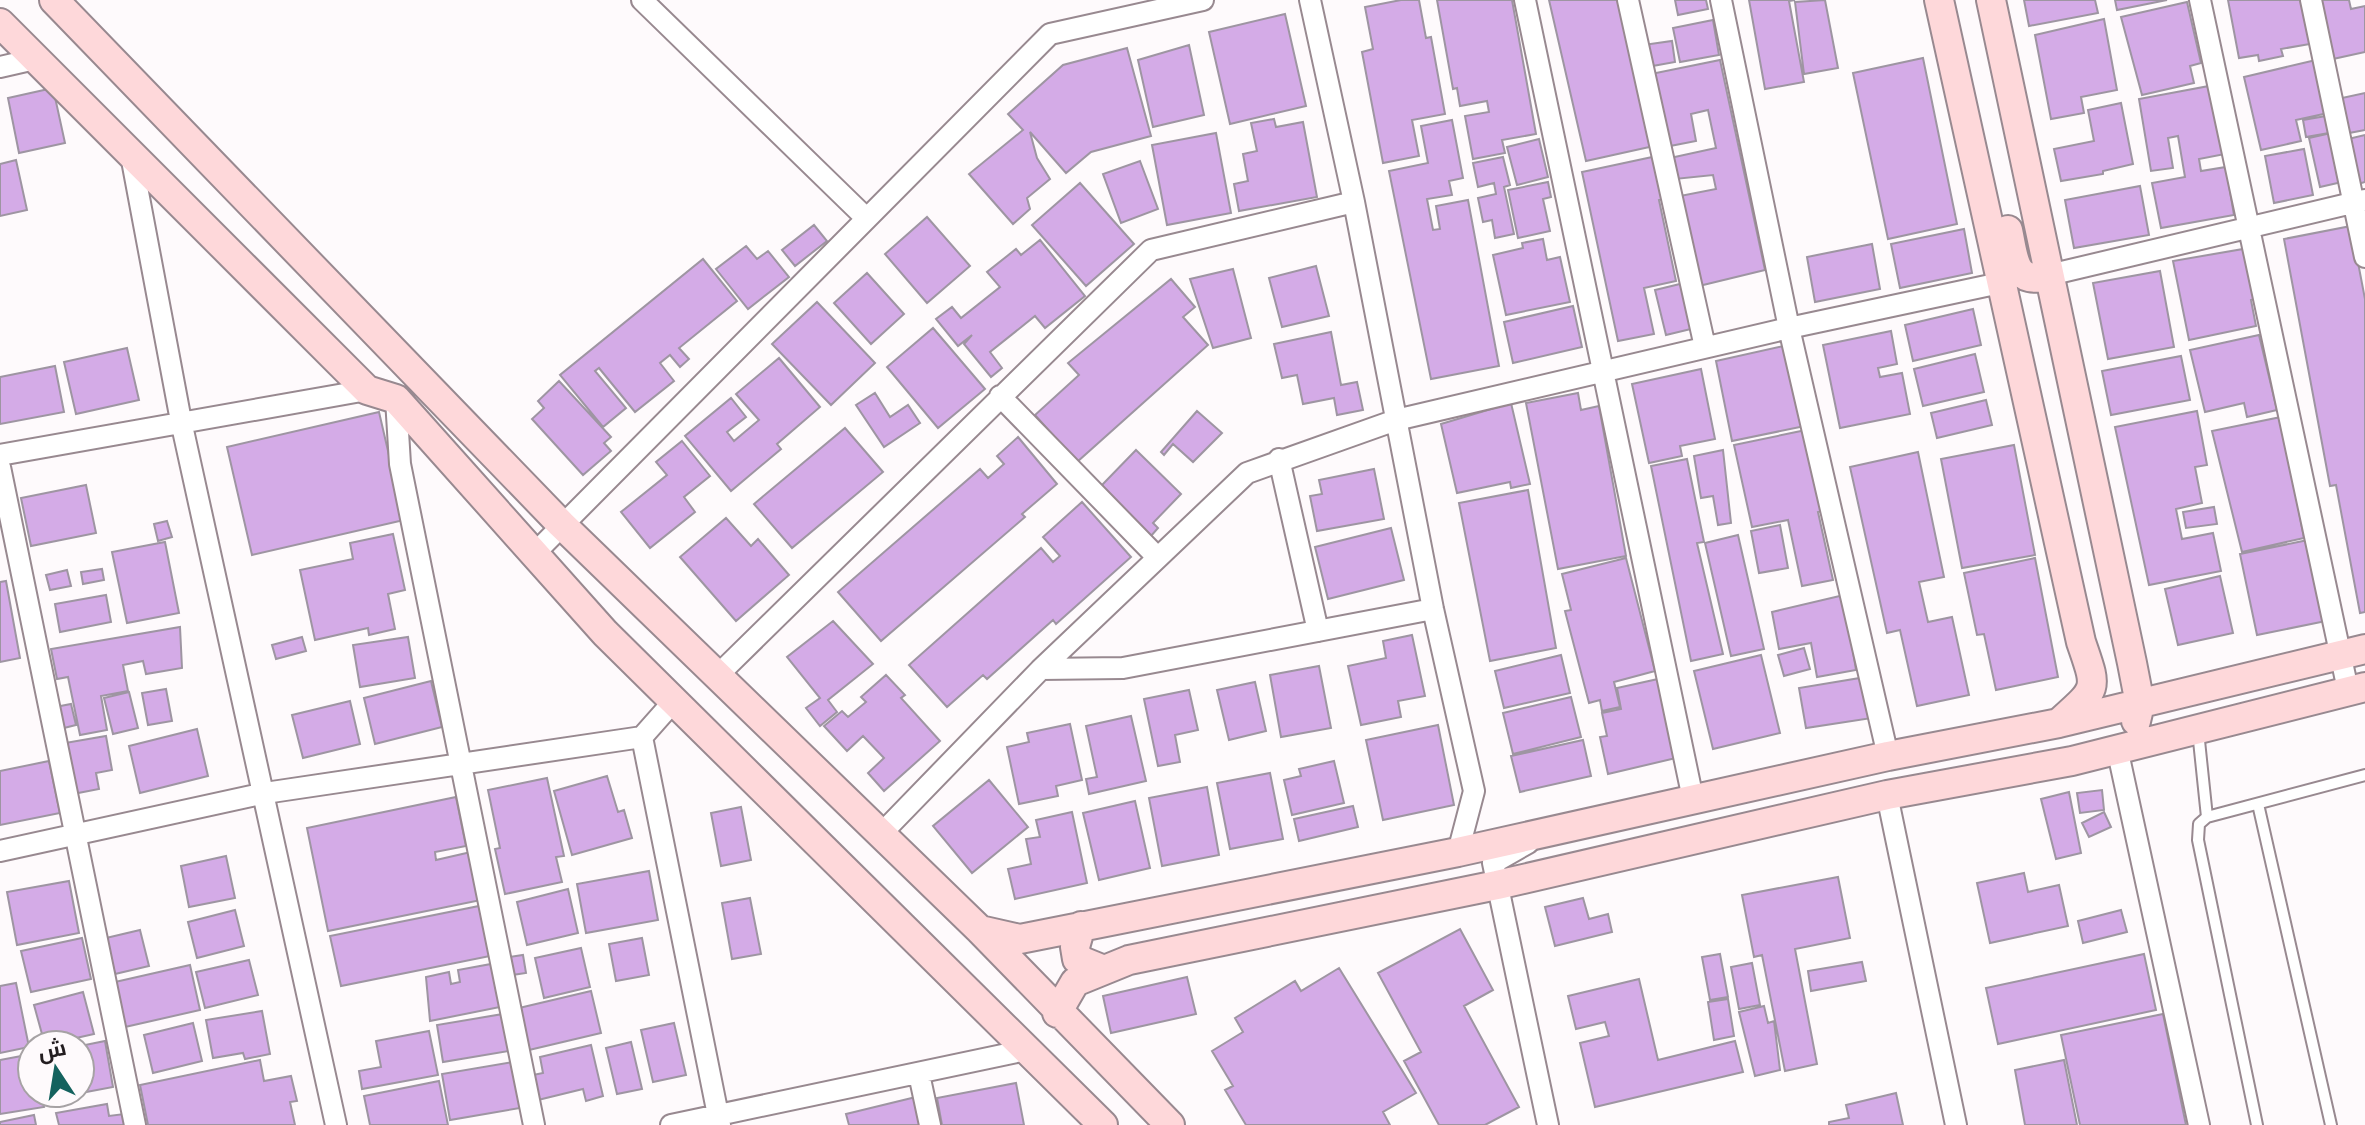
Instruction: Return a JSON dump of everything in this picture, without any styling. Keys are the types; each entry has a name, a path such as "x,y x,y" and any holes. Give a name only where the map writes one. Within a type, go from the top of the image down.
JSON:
{"street":[{"path":"54,0 561,524 980,930 1057,1013 1170,1125"},
{"path":"642,0 865,217"},
{"path":"533,555 865,217 1050,34 1203,0"},
{"path":"1310,0 1354,202 1433,609 1474,791 1458,852"},
{"path":"1525,0 1693,799"},
{"path":"1628,0 1705,347"},
{"path":"1721,0 1789,328 1888,756"},
{"path":"1939,0 2081,642 2093,679 2091,694 2059,723"},
{"path":"1991,0 2140,704 2135,725 2072,761"},
{"path":"1057,1013 1075,982 1129,960 1497,885 1887,795 2072,761 2356,688 2352,653 2250,229 2200,0"},
{"path":"2311,0 2359,201 2365,257"},
{"path":"0,23 367,390"},
{"path":"0,67 35,59"},
{"path":"131,155 181,421 336,1125"},
{"path":"1975,162 2003,209 2016,266 2025,277 2035,280 2359,201"},
{"path":"719,674 1151,250 1354,202"},
{"path":"880,835 1041,669 1247,473 1279,459 1396,420 1603,370 2000,283"},
{"path":"0,455 367,390 396,399 533,555 673,702 1103,1125"},
{"path":"1000,396 1157,557"},
{"path":"396,399 400,464 534,1125"},
{"path":"1279,459 1318,631"},
{"path":"0,467 135,1125"},
{"path":"1041,669 1123,668 1433,609"},
{"path":"2081,642 2094,648 2113,645 2125,631"},
{"path":"980,930 1020,939 1458,852 1888,756 2059,723 2352,653"},
{"path":"0,851 265,793 461,761 642,737 673,702"},
{"path":"642,737 719,1121"},
{"path":"2117,748 2199,1125"},
{"path":"1887,795 1956,1125"},
{"path":"1548,1125 1493,863 1549,831"},
{"path":"1081,926 1075,947 1077,959 1104,970"},
{"path":"671,1125 719,1121 1026,1050"},
{"path":"919,1074 930,1125"}],"lane":[{"path":"2198,727 2207,817"},
{"path":"2257,1125 2198,840 2199,824 2207,817 2365,775"},
{"path":"2258,804 2331,1125"}],"building":[{"path":"1419,0 1426,38 1431,37 1445,114 1412,120 1419,156 1383,163 1362,52 1373,49 1365,7"},
{"path":"1437,0 1512,0 1536,134 1502,140 1505,153 1473,159 1465,116 1489,112 1487,101 1460,106 1457,88 1453,89"},
{"path":"1549,0 1622,0 1654,146 1586,161"},
{"path":"1675,0 1706,0 1708,9 1678,15"},
{"path":"1749,0 1795,0 1789,1 1804,82 1765,89"},
{"path":"1825,0 1838,68 1804,74 1795,2"},
{"path":"2024,0 2095,0 2098,13 2029,26"},
{"path":"2115,0 2167,0 2117,10"},
{"path":"2228,0 2301,0 2310,44 2281,49 2283,56 2259,61 2258,55 2239,58"},
{"path":"2321,0 2349,0 2351,9 2365,6 2365,52 2333,59"},
{"path":"2187,2 2201,63 2190,66 2194,83 2142,95 2121,17"},
{"path":"1285,14 1306,106 1230,124 1209,32"},
{"path":"2104,19 2117,90 2081,97 2084,113 2051,119 2035,35"},
{"path":"1713,20 1719,55 1680,62 1673,28"},
{"path":"1672,41 1675,62 1647,67 1643,45"},
{"path":"1189,45 1204,115 1153,127 1138,60"},
{"path":"1127,48 1151,136 1091,152 1066,173 1030,132 1037,158 1050,179 1027,198 1030,209 1013,224 969,174 1023,130 1008,114 1063,65"},
{"path":"1923,58 1957,224 1888,239 1853,73"},
{"path":"1720,60 1765,270 1699,286 1680,196 1716,189 1713,175 1675,179 1670,158 1716,148 1708,110 1691,114 1696,141 1665,147 1651,74"},
{"path":"2316,60 2328,113 2296,120 2301,141 2261,150 2244,77"},
{"path":"2209,86 2225,154 2199,159 2201,171 2226,167 2234,215 2161,228 2152,183 2185,177 2178,136 2168,138 2173,168 2151,171 2139,99"},
{"path":"53,88 65,143 19,153 8,98"},
{"path":"2365,93 2365,130 2349,133 2342,98"},
{"path":"2121,103 2133,164 2103,171 2103,174 2061,181 2054,149 2094,141 2088,110"},
{"path":"2326,116 2329,133 2306,137 2303,120"},
{"path":"1274,119 1276,127 1303,122 1317,197 1239,211 1234,184 1248,181 1243,154 1257,151 1251,123"},
{"path":"1452,120 1463,178 1449,181 1452,195 1427,199 1433,230 1440,229 1436,206 1468,200 1499,366 1431,379 1389,171 1428,163 1421,126"},
{"path":"1216,133 1231,213 1167,225 1152,145"},
{"path":"2331,133 2342,182 2320,187 2309,138"},
{"path":"2365,135 2365,182 2358,184 2348,139"},
{"path":"1539,139 1548,177 1517,185 1507,147"},
{"path":"2304,149 2313,195 2274,203 2265,156"},
{"path":"1657,156 1666,199 1659,200 1676,281 1644,288 1654,334 1618,341 1582,172"},
{"path":"1503,157 1510,185 1504,187 1514,234 1495,238 1492,220 1483,222 1478,198 1496,194 1494,183 1478,187 1473,163"},
{"path":"16,160 27,210 0,216 0,164"},
{"path":"1140,161 1158,209 1121,223 1103,174"},
{"path":"1548,182 1551,197 1543,199 1550,231 1518,238 1508,190"},
{"path":"1080,183 1134,244 1086,286 1032,225"},
{"path":"2140,186 2149,235 2074,248 2065,200"},
{"path":"927,217 970,266 927,303 885,254"},
{"path":"814,225 827,241 795,266 782,250"},
{"path":"2351,226 2365,299 2365,612 2360,613 2336,485 2330,486 2284,239"},
{"path":"1964,229 1972,273 1900,288 1891,244"},
{"path":"1543,239 1547,260 1560,257 1570,302 1506,315 1493,255 1523,248 1522,243"},
{"path":"1040,240 1085,296 1045,328 1035,316 990,352 1002,368 991,377 964,344 972,335 958,346 936,319 952,307 961,318 1000,287 987,272 1016,249 1021,255"},
{"path":"1872,244 1880,289 1815,302 1807,257"},
{"path":"746,246 757,259 768,251 789,277 748,309 716,269"},
{"path":"2249,248 2259,298 2251,300 2256,326 2189,340 2173,261"},
{"path":"703,259 737,301 679,348 689,359 680,367 670,355 660,363 674,381 635,412 599,368 595,371 626,408 603,427 560,375"},
{"path":"1316,266 1329,316 1282,327 1269,278"},
{"path":"1233,269 1251,338 1213,348 1190,279"},
{"path":"2160,271 2174,347 2108,359 2093,283"},
{"path":"867,273 904,314 871,344 834,303"},
{"path":"1171,279 1195,307 1183,317 1208,345 1077,462 1035,415 1079,375 1068,363"},
{"path":"1684,283 1695,328 1666,335 1655,290"},
{"path":"817,302 875,363 831,405 772,344"},
{"path":"1573,306 1582,347 1513,363 1504,322"},
{"path":"1973,309 1981,345 1913,361 1905,325"},
{"path":"933,328 985,389 938,428 887,367"},
{"path":"1891,331 1897,364 1878,368 1880,377 1902,373 1910,414 1840,428 1823,345"},
{"path":"1331,332 1341,385 1357,382 1363,410 1337,415 1334,398 1303,404 1297,375 1282,378 1274,344"},
{"path":"2259,335 2277,410 2247,417 2244,403 2205,412 2190,350"},
{"path":"1788,345 1805,426 1732,441 1716,361"},
{"path":"127,348 139,400 76,414 64,362"},
{"path":"1975,354 1984,392 1923,406 1914,369"},
{"path":"2181,356 2190,400 2111,415 2102,371"},
{"path":"779,358 820,407 777,444 781,449 731,491 685,436 731,398 746,417 727,432 734,441 759,420 736,394"},
{"path":"55,366 64,412 0,424 0,377"},
{"path":"1701,369 1715,439 1680,446 1682,456 1649,463 1632,384"},
{"path":"559,381 611,437 604,443 611,451 583,475 532,419 544,408 538,401"},
{"path":"875,393 890,417 908,405 920,423 884,447 856,405"},
{"path":"1578,393 1581,410 1599,406 1626,556 1558,569 1526,403"},
{"path":"1986,400 1992,425 1937,438 1931,413"},
{"path":"1511,403 1530,484 1511,488 1510,482 1457,493 1441,424"},
{"path":"1197,411 1222,433 1193,462 1173,444 1164,455 1161,452"},
{"path":"2197,411 2207,465 2195,467 2202,503 2176,509 2182,539 2213,533 2221,571 2149,585 2115,427"},
{"path":"379,412 404,520 252,555 227,447"},
{"path":"2281,417 2304,538 2242,552 2212,431"},
{"path":"845,428 883,472 792,548 754,504"},
{"path":"1806,430 1824,511 1818,512 1833,580 1802,586 1788,520 1752,527 1734,445"},
{"path":"1018,437 1057,484 1022,514 1025,517 881,641 838,592 980,469 988,478 1004,464 997,456"},
{"path":"682,441 710,476 684,497 695,512 650,548 621,512 667,475 656,462"},
{"path":"2014,445 2035,555 1962,568 1941,459"},
{"path":"1136,450 1181,494 1153,523 1158,528 1151,536 1101,486"},
{"path":"1723,450 1731,523 1718,525 1713,496 1701,498 1694,456"},
{"path":"1918,452 1944,577 1919,582 1928,622 1952,617 1969,695 1917,706 1900,630 1887,633 1850,467"},
{"path":"1687,459 1704,542 1697,543 1723,654 1691,661 1651,466"},
{"path":"1374,469 1384,519 1317,531 1310,496 1322,494 1319,480"},
{"path":"86,485 96,533 31,546 21,498"},
{"path":"1528,490 1556,648 1490,661 1459,503"},
{"path":"1082,502 1131,557 1056,624 1053,620 987,679 983,675 947,707 909,665 1041,548 1053,562 1060,556 1043,537"},
{"path":"2214,507 2217,524 2186,528 2183,512"},
{"path":"726,518 751,546 758,539 789,575 736,621 680,557"},
{"path":"167,521 172,537 158,541 154,524"},
{"path":"1780,525 1788,568 1759,573 1751,531"},
{"path":"1391,528 1404,580 1328,599 1315,547"},
{"path":"393,534 405,590 388,594 395,629 369,635 368,628 315,640 300,570 353,559 350,543"},
{"path":"1738,535 1764,649 1731,656 1705,543"},
{"path":"2308,540 2326,621 2257,635 2240,554"},
{"path":"165,542 179,613 127,623 112,552"},
{"path":"1626,558 1655,671 1614,682 1620,707 1602,711 1600,700 1589,703 1565,611 1571,610 1562,574"},
{"path":"2035,558 2058,677 1996,690 1984,634 1977,635 1964,573"},
{"path":"102,569 104,580 83,584 81,572"},
{"path":"67,570 71,586 50,590 46,575"},
{"path":"2220,576 2233,633 2178,645 2165,589"},
{"path":"6,581 20,658 0,662 0,582"},
{"path":"106,595 111,622 60,632 55,604"},
{"path":"1844,595 1856,670 1817,677 1811,643 1779,649 1772,612"},
{"path":"833,621 873,664 828,700 837,712 820,726 806,708 820,698 787,657"},
{"path":"180,627 182,668 146,674 143,661 123,665 128,691 101,696 107,730 80,735 68,677 57,679 51,649"},
{"path":"1412,635 1425,696 1398,701 1401,717 1361,725 1348,666 1386,658 1383,641"},
{"path":"302,637 306,651 276,659 272,645"},
{"path":"408,637 415,678 360,687 353,645"},
{"path":"1804,648 1810,669 1784,676 1778,655"},
{"path":"1561,655 1570,693 1504,708 1495,671"},
{"path":"1761,655 1780,733 1713,749 1694,671"},
{"path":"1319,666 1331,728 1281,737 1270,675"},
{"path":"886,675 905,695 901,698 940,741 884,791 868,773 884,758 863,736 847,751 824,726 842,711 848,717 866,702 861,697"},
{"path":"1866,677 1872,718 1806,728 1799,688"},
{"path":"1658,679 1676,758 1608,774 1600,737 1607,736 1602,713 1621,709 1617,688"},
{"path":"431,681 442,727 375,744 364,698"},
{"path":"1255,682 1266,731 1229,740 1217,690"},
{"path":"166,689 172,721 148,725 142,693"},
{"path":"1189,690 1198,730 1175,735 1180,762 1158,766 1144,699"},
{"path":"129,692 138,728 113,734 104,698"},
{"path":"1571,697 1581,737 1513,754 1503,713"},
{"path":"350,701 360,744 303,758 292,715"},
{"path":"71,704 76,725 60,729 55,707"},
{"path":"1131,716 1146,781 1089,794 1086,779 1097,777 1086,726"},
{"path":"1070,724 1082,780 1056,786 1058,796 1019,804 1007,747 1029,742 1027,733"},
{"path":"1438,725 1454,805 1383,820 1366,740"},
{"path":"197,729 208,776 140,793 129,746"},
{"path":"106,736 112,770 96,773 99,789 73,794 65,743"},
{"path":"1583,740 1591,776 1520,792 1511,756"},
{"path":"49,761 60,813 0,825 0,771"},
{"path":"1334,761 1344,803 1292,815 1284,780 1301,776 1299,769"},
{"path":"1270,773 1283,839 1230,849 1217,783"},
{"path":"607,776 618,812 624,810 632,838 572,855 554,791"},
{"path":"547,778 564,856 556,857 562,882 505,894 495,849 500,848 488,790"},
{"path":"989,780 1028,827 972,873 933,826"},
{"path":"1207,787 1219,855 1162,866 1149,798"},
{"path":"2102,790 2104,810 2080,813 2077,793"},
{"path":"2069,792 2081,853 2056,859 2041,799"},
{"path":"456,797 466,846 435,852 436,860 471,852 481,900 328,931 307,828"},
{"path":"1135,801 1150,868 1099,880 1083,813"},
{"path":"1353,806 1358,827 1299,841 1294,819"},
{"path":"741,807 751,860 721,866 711,813"},
{"path":"1072,812 1087,883 1015,899 1008,869 1031,864 1026,839 1040,837 1036,820"},
{"path":"2104,812 2111,827 2089,837 2082,823"},
{"path":"226,856 235,898 189,907 181,866"},
{"path":"649,871 658,920 586,933 577,884"},
{"path":"2024,873 2028,892 2059,885 2068,926 1990,943 1977,883"},
{"path":"1838,877 1850,938 1795,949 1817,1064 1785,1071 1762,955 1754,957 1742,895"},
{"path":"69,881 79,933 17,945 7,892"},
{"path":"568,889 578,933 527,945 517,902"},
{"path":"750,898 761,954 732,959 722,903"},
{"path":"1583,898 1589,919 1608,914 1612,932 1555,946 1545,907"},
{"path":"479,906 490,956 341,986 330,936"},
{"path":"235,910 244,946 197,958 188,922"},
{"path":"2121,910 2127,932 2083,943 2078,921"},
{"path":"1460,929 1493,990 1464,1006 1519,1107 1485,1125 1439,1125 1404,1061 1421,1052 1378,973"},
{"path":"140,930 149,966 115,974 106,938"},
{"path":"82,938 91,979 31,992 21,951"},
{"path":"642,938 649,975 616,981 609,944"},
{"path":"581,948 590,987 544,998 535,958"},
{"path":"1720,954 1728,997 1710,1000 1702,957"},
{"path":"2144,954 2156,1010 1998,1044 1986,988"},
{"path":"523,955 526,973 512,975 509,957"},
{"path":"249,960 258,995 205,1008 196,972"},
{"path":"1862,962 1866,981 1811,991 1808,971"},
{"path":"1752,963 1760,1005 1739,1009 1731,967"},
{"path":"491,964 500,1007 430,1021 426,977 449,972 451,984 460,982 458,970"},
{"path":"190,965 200,1010 125,1027 115,982"},
{"path":"1339,968 1416,1093 1383,1112 1390,1125 1246,1125 1225,1090 1233,1086 1212,1051 1243,1032 1235,1018 1295,981 1301,991"},
{"path":"1187,977 1196,1014 1111,1033 1103,996"},
{"path":"1639,979 1658,1060 1735,1041 1743,1072 1595,1107 1580,1043 1609,1036 1605,1022 1576,1029 1568,996"},
{"path":"16,983 25,1029 16,1029 16,1050 0,1053 0,986"},
{"path":"591,991 601,1033 529,1050 519,1008"},
{"path":"83,992 93,1029 41,1029 34,1005"},
{"path":"1728,999 1734,1036 1714,1040 1708,1002"},
{"path":"1764,1006 1768,1023 1774,1021 1780,1070 1755,1076 1739,1012"},
{"path":"262,1011 270,1054 245,1059 243,1053 213,1058 206,1020"},
{"path":"503,1014 509,1051 443,1062 437,1025"},
{"path":"2163,1014 2186,1125 2080,1125 2061,1035"},
{"path":"193,1023 202,1061 153,1073 144,1035"},
{"path":"674,1023 686,1075 653,1082 641,1030"},
{"path":"429,1031 438,1075 362,1089 359,1071 381,1067 376,1041"},
{"path":"105,1041 113,1087 96,1090 96,1043"},
{"path":"631,1042 642,1089 617,1094 606,1048"},
{"path":"591,1045 603,1096 586,1101 583,1089 538,1100 533,1075 543,1073 540,1057"},
{"path":"16,1057 16,1109 31,1109 0,1114 0,1060"},
{"path":"260,1060 264,1081 291,1076 297,1101 290,1102 295,1125 148,1125 140,1085"},
{"path":"2064,1060 2077,1125 2025,1125 2015,1070"},
{"path":"519,1061 526,1107 450,1120 442,1074"},
{"path":"439,1081 448,1125 370,1125 364,1096"},
{"path":"1016,1083 1024,1125 942,1125 937,1098"},
{"path":"1896,1093 1903,1125 1829,1125 1829,1122 1849,1118 1846,1105"},
{"path":"920,1096 927,1125 849,1125 846,1114"},
{"path":"107,1104 109,1116 124,1114 126,1125 59,1125 56,1113 96,1109 96,1106"},
{"path":"34,1115 36,1125 0,1125 0,1122"}]}
